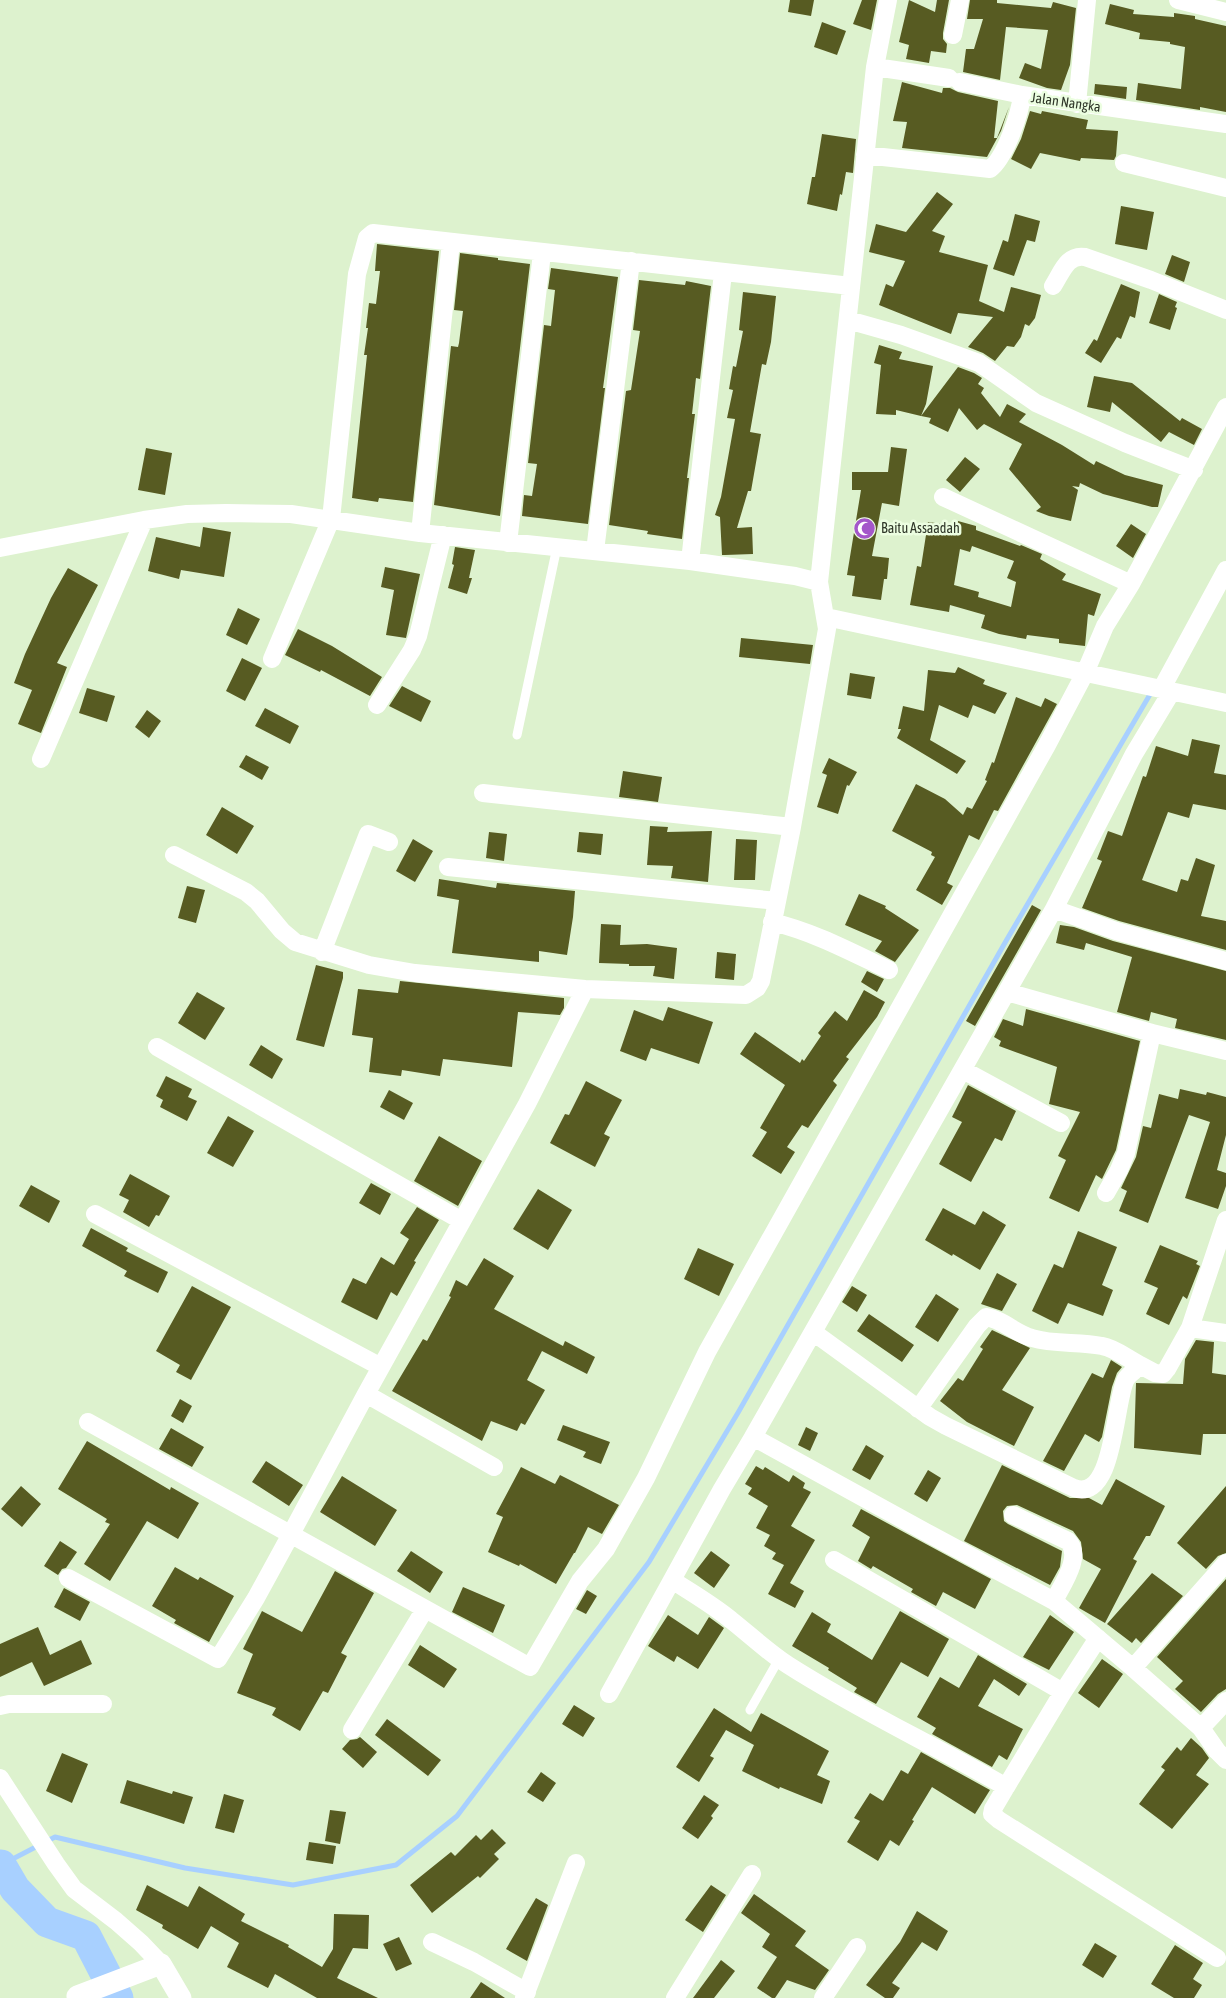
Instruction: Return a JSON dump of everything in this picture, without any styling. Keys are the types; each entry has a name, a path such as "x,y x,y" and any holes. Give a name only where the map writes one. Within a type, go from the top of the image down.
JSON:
{"street":[{"path":"174,855 246,892 257,901 288,937 295,942 322,952 369,965 401,972 585,989 746,995 758,988 792,828 827,628 819,582 875,67 888,0"},
{"path":"953,35 960,0"},
{"path":"1077,104 1087,0"},
{"path":"1178,0 1226,12"},
{"path":"875,67 955,80 1022,95"},
{"name":"Jalan Nangka","path":"865,156 981,170 990,169 995,165 1004,147 1021,107 1022,95 1226,124"},
{"path":"1124,163 1226,188"},
{"path":"272,659 331,520 357,274 367,238 373,234 851,286"},
{"path":"420,533 451,242"},
{"path":"508,542 542,252"},
{"path":"1053,286 1072,258 1085,256 1226,310"},
{"path":"595,551 631,261"},
{"path":"690,561 723,272"},
{"path":"848,320 902,335 978,363 1036,403 1125,443 1194,470"},
{"path":"88,1422 530,1668 580,1581 611,1541 646,1478 707,1352 1091,674 1105,626 1131,584 1226,408"},
{"path":"943,497 1131,584"},
{"path":"0,548 144,520 186,514 226,512 291,514 420,533 690,561 795,576 819,582"},
{"path":"41,759 144,520"},
{"path":"377,705 412,650 418,636 443,535"},
{"path":"609,1694 717,1497 1054,910 1134,754 1164,689 1226,570"},
{"path":"826,617 1226,703"},
{"path":"483,794 792,828"},
{"path":"322,952 368,834 389,842"},
{"path":"448,867 777,901"},
{"path":"1054,910 1125,934 1226,961"},
{"path":"772,922 791,926 823,939 889,970"},
{"path":"68,1578 218,1659 256,1598 366,1394 527,1104 585,989"},
{"path":"1007,992 1226,1052"},
{"path":"1106,1193 1126,1153 1152,1033"},
{"path":"156,1047 462,1221"},
{"path":"963,1070 1061,1123"},
{"path":"95,1214 381,1367"},
{"path":"918,1409 977,1326 986,1318 993,1319 1024,1336 1034,1339 1104,1346 1155,1373 1163,1374 1190,1328 1226,1220"},
{"path":"1190,1328 1226,1334"},
{"path":"813,1332 918,1409 954,1430 1074,1488 1084,1490 1090,1489 1096,1482 1105,1465 1110,1451 1126,1379 1140,1365"},
{"path":"366,1394 494,1467"},
{"path":"753,1437 1054,1600 1201,1728 1226,1760"},
{"path":"1013,1515 1072,1544 1074,1549 1073,1560 1054,1600"},
{"path":"834,1560 1063,1692"},
{"path":"1133,1668 1226,1563"},
{"path":"672,1580 730,1619 779,1659 860,1708 952,1756 1006,1787"},
{"path":"352,1730 425,1609"},
{"path":"1098,1638 1063,1692 993,1809 992,1814 1217,1958"},
{"path":"1201,1728 1226,1701"},
{"path":"0,1706 9,1704 103,1704"},
{"path":"0,1778 74,1889 141,1943 155,1967 182,1998"},
{"path":"432,1942 474,1962 525,1995 576,1863"},
{"path":"675,1998 752,1874"},
{"path":"823,1998 857,1947"},
{"path":"74,1997 155,1967"}],"lane":[{"path":"517,735 557,547"},
{"path":"750,1710 779,1659"}],"building":[{"path":"790,0 814,0 811,16 788,12"},
{"path":"862,0 877,0 871,30 853,24"},
{"path":"909,0 935,12 937,0 949,0 943,33 943,39 947,44 946,53 931,51 929,63 906,59 909,45 899,42"},
{"path":"970,0 997,0 997,3 1051,8 1053,2 1076,8 1070,65 1061,90 1047,88 1019,78 1025,63 1041,69 1048,30 1006,27 1000,80 963,72 966,49 974,49 983,19 967,19"},
{"path":"1110,4 1134,10 1133,14 1174,17 1174,13 1195,16 1195,19 1226,26 1226,112 1200,107 1200,110 1136,100 1138,83 1181,89 1185,47 1170,44 1170,42 1139,39 1140,33 1105,24"},
{"path":"822,22 846,31 837,55 814,47"},
{"path":"902,82 942,93 943,88 950,88 958,92 998,101 994,138 997,138 1009,107 1001,131 987,157 902,148 907,122 893,121"},
{"path":"1095,84 1127,87 1126,99 1094,94"},
{"path":"1030,111 1041,114 1042,111 1088,120 1086,129 1118,131 1114,160 1081,158 1080,161 1040,153 1031,169 1011,159 1021,139"},
{"path":"822,134 856,139 853,173 846,172 837,211 807,204 812,177 815,177"},
{"path":"937,192 953,204 932,231 945,236 939,252 988,265 979,301 1004,312 1011,287 1041,295 1035,318 1029,326 1025,324 1021,337 1014,347 1007,346 995,361 983,353 968,347 993,317 958,313 951,334 879,305 886,284 893,287 905,261 869,252 876,224 906,232"},
{"path":"1121,206 1154,212 1147,250 1115,244"},
{"path":"1015,214 1040,221 1035,242 1027,240 1014,276 993,269 1003,240 1008,242"},
{"path":"377,244 439,251 413,502 379,498 378,502 352,498 367,355 364,355 369,303 376,304 380,271 375,271"},
{"path":"460,253 530,264 500,516 434,505 451,346 458,347 463,311 454,310"},
{"path":"1172,255 1190,262 1184,282 1165,274"},
{"path":"551,268 618,277 603,388 605,388 588,524 522,516 524,495 532,496 537,464 528,463 544,325 551,326 555,290 548,289"},
{"path":"639,280 685,285 686,281 711,286 700,379 696,378 692,414 695,414 682,539 647,534 648,531 609,525 626,391 631,390 640,331 633,330"},
{"path":"1121,284 1140,292 1135,318 1130,316 1121,339 1117,337 1101,363 1085,353 1094,339 1097,341"},
{"path":"743,292 776,296 771,342 766,365 762,364 750,432 761,434 751,491 748,491 737,528 752,527 753,554 722,555 720,517 715,515 721,497 735,419 727,418 733,390 729,389 733,366 736,367 743,331 739,330"},
{"path":"1159,294 1177,302 1170,330 1149,323"},
{"path":"879,345 902,352 899,359 933,366 926,404 921,416 896,410 896,415 876,414 881,365 874,363"},
{"path":"958,367 982,378 978,384 984,388 981,393 1000,417 1007,404 1026,414 1019,422 1094,465 1096,461 1125,475 1163,485 1158,507 1103,494 1080,483 1079,487 1072,486 1078,490 1071,521 1036,511 1041,507 1009,469 1022,444 984,424 977,430 959,408 948,432 929,423 931,418 921,416"},
{"path":"1094,376 1132,383 1180,421 1182,418 1202,429 1194,445 1169,432 1161,442 1112,402 1110,412 1087,407"},
{"path":"891,447 907,449 899,506 882,503 872,556 889,558 887,579 884,579 881,600 852,596 855,576 847,575 861,490 852,490 852,472 888,472"},
{"path":"146,448 172,453 165,495 138,490"},
{"path":"965,457 980,469 960,492 946,480"},
{"path":"958,521 976,526 976,530 1042,554 1040,559 1066,574 1062,580 1101,594 1094,616 1088,614 1085,646 1059,643 1059,639 1027,635 1026,639 999,634 981,628 985,615 950,605 949,612 910,605 917,566 921,567 928,522 957,526","holes":["972,546 1014,561 1007,578 1016,582 1011,607 978,597 979,592 954,585 960,549 970,552"]},
{"path":"1131,524 1146,534 1133,558 1116,546"},
{"path":"203,527 231,532 224,577 181,570 179,579 148,571 156,537 200,547"},
{"path":"455,547 475,550 469,578 472,578 467,594 448,588 454,565 452,564"},
{"path":"385,567 420,574 406,638 386,635 394,590 381,587"},
{"path":"68,568 98,585 57,663 67,667 41,733 18,724 32,690 14,683 51,598"},
{"path":"238,608 260,619 247,645 226,635"},
{"path":"298,629 332,646 382,677 370,696 321,670 320,672 285,655"},
{"path":"741,638 813,645 810,664 739,657"},
{"path":"242,658 262,668 245,701 226,691"},
{"path":"958,667 985,680 983,684 1007,693 995,714 973,705 968,718 939,705 930,740 966,761 957,774 897,738 901,729 898,729 903,706 924,711 928,670 955,673"},
{"path":"850,673 875,677 871,699 847,695"},
{"path":"402,686 431,701 421,722 389,706"},
{"path":"87,688 115,696 107,722 79,713"},
{"path":"1016,697 1041,707 1045,698 1057,704 998,811 994,810 979,840 969,835 947,883 953,886 942,905 916,890 935,857 931,855 932,852 892,831 916,784 945,799 963,815 967,807 972,809 987,781 985,780 992,762 994,763"},
{"path":"265,708 299,726 290,744 255,726"},
{"path":"147,710 161,721 149,738 135,727"},
{"path":"1192,739 1220,745 1214,773 1226,775 1226,810 1193,804 1189,818 1168,812 1142,880 1177,892 1181,879 1188,881 1196,858 1215,865 1201,916 1226,921 1226,950 1119,921 1082,908 1102,861 1097,859 1108,831 1122,836 1143,776 1146,777 1156,746 1188,756"},
{"path":"246,755 269,767 262,780 239,767"},
{"path":"829,758 857,772 849,786 847,785 838,814 817,807 827,775 822,773"},
{"path":"623,771 662,777 658,802 619,797"},
{"path":"222,807 254,826 237,854 206,835"},
{"path":"650,826 668,827 667,832 712,831 708,882 671,878 673,866 647,865"},
{"path":"489,832 507,834 504,861 486,858"},
{"path":"579,832 603,834 601,855 577,852"},
{"path":"413,839 433,851 415,882 396,871"},
{"path":"736,839 757,840 755,880 734,880"},
{"path":"439,879 496,888 497,883 575,891 567,955 539,951 539,962 452,953 459,900 437,896"},
{"path":"187,886 205,890 196,923 178,918"},
{"path":"859,894 886,906 885,908 919,930 895,962 875,951 882,941 845,925"},
{"path":"1032,905 1041,910 975,1026 966,1021"},
{"path":"601,924 621,925 620,945 647,944 677,948 674,979 653,976 655,966 599,963"},
{"path":"1060,925 1074,927 1113,941 1226,971 1226,1040 1175,1028 1177,1019 1151,1012 1149,1021 1117,1012 1132,957 1086,943 1084,950 1056,943"},
{"path":"717,952 736,954 734,980 715,978"},
{"path":"316,965 343,972 324,1047 296,1040"},
{"path":"867,971 884,979 877,992 861,982"},
{"path":"400,981 564,998 564,1008 560,1015 518,1012 512,1067 443,1059 440,1076 402,1070 401,1076 369,1072 373,1038 352,1035 358,989 398,993"},
{"path":"864,990 885,1002 877,1017 846,1057 849,1059 833,1081 837,1085 808,1128 802,1125 787,1147 795,1152 781,1174 752,1156 767,1132 760,1128 785,1085 740,1054 755,1032 800,1063 802,1059 804,1061 821,1036 818,1033 835,1011 847,1021"},
{"path":"197,992 225,1008 205,1040 178,1023"},
{"path":"668,1007 713,1022 699,1064 651,1048 646,1061 620,1051 634,1010 663,1021"},
{"path":"1026,1009 1140,1041 1116,1150 1102,1179 1096,1175 1079,1212 1049,1198 1066,1160 1058,1156 1080,1112 1049,1104 1057,1067 999,1046 1001,1041 994,1037 1003,1019 1023,1026"},
{"path":"261,1045 283,1059 272,1079 249,1065"},
{"path":"166,1076 192,1089 188,1097 197,1101 187,1121 160,1107 163,1100 156,1096"},
{"path":"586,1081 622,1100 604,1134 610,1137 595,1167 550,1143 565,1114 569,1115"},
{"path":"968,1085 1016,1111 1002,1141 995,1138 971,1182 939,1164 962,1122 952,1117"},
{"path":"1180,1089 1206,1095 1207,1092 1226,1097 1226,1135 1217,1170 1226,1173 1226,1186 1218,1209 1185,1198 1210,1122 1189,1115 1148,1223 1119,1211 1127,1191 1121,1188 1136,1157 1143,1126 1151,1128 1159,1094 1178,1099"},
{"path":"389,1090 413,1103 404,1120 380,1107"},
{"path":"228,1116 254,1131 233,1167 207,1153"},
{"path":"439,1136 482,1161 458,1206 414,1181"},
{"path":"130,1174 170,1196 159,1216 156,1215 149,1227 123,1212 129,1200 119,1195"},
{"path":"371,1183 391,1194 380,1215 359,1203"},
{"path":"31,1185 60,1201 49,1223 19,1206"},
{"path":"538,1189 572,1210 548,1250 513,1229"},
{"path":"417,1207 439,1220 414,1261 416,1262 397,1296 391,1292 377,1320 341,1302 353,1278 366,1284 381,1257 394,1265 409,1239 400,1233"},
{"path":"943,1208 975,1225 983,1211 1006,1225 980,1270 925,1240"},
{"path":"91,1228 128,1248 126,1251 168,1272 158,1293 124,1276 127,1271 82,1246"},
{"path":"1078,1231 1117,1247 1102,1285 1113,1290 1103,1316 1068,1303 1058,1324 1032,1311 1054,1264 1063,1268"},
{"path":"1160,1245 1198,1261 1196,1264 1200,1266 1187,1299 1183,1296 1169,1325 1146,1314 1158,1288 1144,1282"},
{"path":"698,1248 734,1264 719,1296 684,1279"},
{"path":"484,1258 514,1276 494,1309 563,1346 565,1341 595,1357 587,1374 542,1351 527,1380 545,1390 525,1425 521,1423 517,1431 491,1421 482,1441 392,1391 423,1339 427,1341 451,1297 449,1296 456,1280 467,1286"},
{"path":"997,1273 1017,1284 1002,1311 981,1304"},
{"path":"192,1286 231,1307 191,1380 176,1372 180,1365 156,1351"},
{"path":"852,1286 867,1295 857,1312 842,1302"},
{"path":"936,1294 959,1309 938,1342 915,1327"},
{"path":"869,1314 914,1345 902,1362 857,1331"},
{"path":"992,1330 1030,1348 1002,1390 1034,1407 1014,1446 967,1422 940,1401 958,1378 963,1381 983,1349 980,1347"},
{"path":"1196,1340 1214,1342 1212,1373 1226,1375 1226,1434 1203,1434 1201,1455 1134,1448 1136,1383 1183,1384 1185,1359"},
{"path":"1111,1360 1122,1367 1117,1373 1112,1387 1102,1437 1099,1442 1085,1434 1064,1471 1043,1461 1092,1373 1103,1378"},
{"path":"180,1399 192,1406 183,1423 171,1416"},
{"path":"563,1425 610,1442 601,1464 583,1457 586,1452 557,1440"},
{"path":"806,1427 818,1433 810,1451 798,1445"},
{"path":"171,1428 204,1447 192,1467 159,1449"},
{"path":"87,1441 170,1490 171,1487 199,1503 178,1539 147,1521 110,1581 84,1564 110,1524 105,1522 107,1519 58,1489"},
{"path":"866,1445 884,1456 870,1480 852,1470"},
{"path":"266,1461 303,1485 289,1506 252,1482"},
{"path":"1002,1465 1070,1498 1089,1498 1102,1505 1116,1479 1165,1506 1150,1536 1146,1536 1133,1559 1137,1561 1105,1623 1079,1608 1101,1569 1083,1559 1081,1542 1073,1531 1017,1505 1007,1506 1003,1511 1004,1521 1008,1524 1062,1551 1060,1567 1050,1585 964,1541"},
{"path":"756,1466 763,1470 765,1467 789,1482 793,1475 805,1483 803,1488 811,1492 791,1526 815,1540 790,1583 804,1591 795,1608 768,1594 784,1565 772,1559 776,1553 764,1546 770,1535 756,1528 768,1506 748,1494 752,1488 745,1484"},
{"path":"521,1467 555,1484 560,1475 619,1505 602,1534 588,1527 556,1584 520,1564 519,1566 488,1552 503,1517 496,1514"},
{"path":"928,1470 941,1478 927,1502 914,1494"},
{"path":"342,1476 397,1510 375,1546 320,1512"},
{"path":"21,1486 41,1504 22,1527 1,1509"},
{"path":"1226,1486 1226,1553 1218,1556 1206,1569 1177,1543"},
{"path":"861,1509 991,1579 975,1609 943,1592 936,1606 911,1592 913,1589 873,1566 871,1569 858,1561 870,1537 852,1526"},
{"path":"60,1541 77,1552 66,1568 62,1569 58,1575 44,1566"},
{"path":"411,1551 443,1572 430,1593 397,1571"},
{"path":"711,1551 730,1565 714,1588 694,1573"},
{"path":"175,1567 198,1580 200,1577 234,1596 209,1642 174,1623 176,1620 152,1606"},
{"path":"335,1571 374,1593 341,1653 347,1656 328,1693 323,1691 300,1731 272,1715 276,1708 237,1693 253,1654 243,1649 262,1611 302,1632"},
{"path":"1152,1573 1183,1596 1141,1643 1136,1638 1132,1643 1107,1624"},
{"path":"1226,1579 1226,1689 1218,1694 1201,1712 1175,1689 1183,1681 1157,1657"},
{"path":"463,1587 505,1605 493,1633 452,1612"},
{"path":"64,1588 90,1602 80,1621 54,1607"},
{"path":"587,1590 597,1596 586,1614 576,1609"},
{"path":"900,1611 949,1639 928,1677 901,1662 876,1704 854,1692 857,1688 828,1670 829,1668 792,1646 812,1612 831,1624 827,1632 872,1660"},
{"path":"668,1615 698,1635 709,1617 724,1628 698,1669 677,1656 674,1662 648,1646"},
{"path":"1050,1615 1074,1632 1049,1670 1023,1657"},
{"path":"38,1627 50,1655 81,1640 92,1664 44,1686 32,1662 0,1677 0,1644"},
{"path":"420,1645 457,1669 444,1688 408,1665"},
{"path":"978,1655 1027,1684 1019,1696 994,1679 978,1706 1023,1729 1007,1760 999,1755 992,1767 932,1734 936,1728 917,1717 940,1677 959,1688"},
{"path":"1102,1659 1123,1674 1099,1708 1078,1693"},
{"path":"574,1705 595,1718 583,1737 562,1724"},
{"path":"714,1708 751,1732 761,1713 829,1751 817,1775 830,1781 822,1804 780,1787 779,1789 742,1771 754,1745 726,1730 710,1756 714,1758 699,1782 676,1767"},
{"path":"387,1719 441,1760 428,1776 375,1735"},
{"path":"360,1737 377,1752 363,1768 342,1749 350,1740"},
{"path":"1191,1738 1209,1758 1196,1775 1209,1784 1172,1829 1139,1804 1165,1770 1161,1767 1177,1747 1181,1751"},
{"path":"921,1752 990,1790 975,1814 932,1787 899,1846 890,1840 878,1861 847,1842 860,1821 854,1818 870,1793 883,1801 901,1770 908,1774"},
{"path":"62,1753 88,1764 72,1803 46,1791"},
{"path":"541,1772 556,1783 543,1802 527,1792"},
{"path":"127,1780 172,1794 173,1791 193,1797 184,1824 120,1803"},
{"path":"224,1794 244,1800 234,1833 215,1828"},
{"path":"704,1795 719,1805 711,1816 713,1818 698,1839 682,1828"},
{"path":"330,1810 346,1812 340,1844 325,1841"},
{"path":"492,1829 506,1843 494,1854 499,1859 480,1878 478,1876 432,1913 410,1885 451,1852 455,1856 476,1835 481,1840"},
{"path":"309,1842 336,1846 333,1864 306,1860"},
{"path":"147,1885 188,1907 199,1886 245,1914 241,1921 289,1945 288,1947 322,1967 333,1949 334,1914 369,1915 368,1949 353,1948 337,1978 378,1998 317,1998 275,1974 268,1988 227,1967 239,1943 211,1926 198,1949 162,1928 163,1925 136,1910"},
{"path":"711,1885 726,1895 703,1932 685,1920"},
{"path":"754,1894 806,1931 795,1946 829,1970 815,1990 787,1980 775,1998 772,1998 757,1988 777,1957 762,1947 770,1934 741,1913"},
{"path":"536,1898 548,1905 527,1961 506,1949"},
{"path":"917,1911 948,1931 937,1951 922,1942 892,1983 900,1988 893,1998 885,1998 866,1985 900,1942"},
{"path":"399,1937 412,1964 396,1971 383,1944"},
{"path":"1095,1943 1117,1956 1103,1978 1082,1965"},
{"path":"1175,1945 1203,1963 1193,1979 1202,1985 1194,1998 1174,1998 1151,1984"},
{"path":"721,1960 735,1971 714,1998 693,1998"},
{"path":"481,1982 505,1998 470,1998"}],"waterway":[{"path":"0,1863 1,1865 55,1837 185,1868 293,1885 396,1865 457,1816 649,1562 739,1411 1006,941 1152,691"},
{"path":"1,1865 15,1889 47,1922 86,1936 118,1998"}],"place":[{"name":"Baitu Assaadah","path":"865,528"}]}
